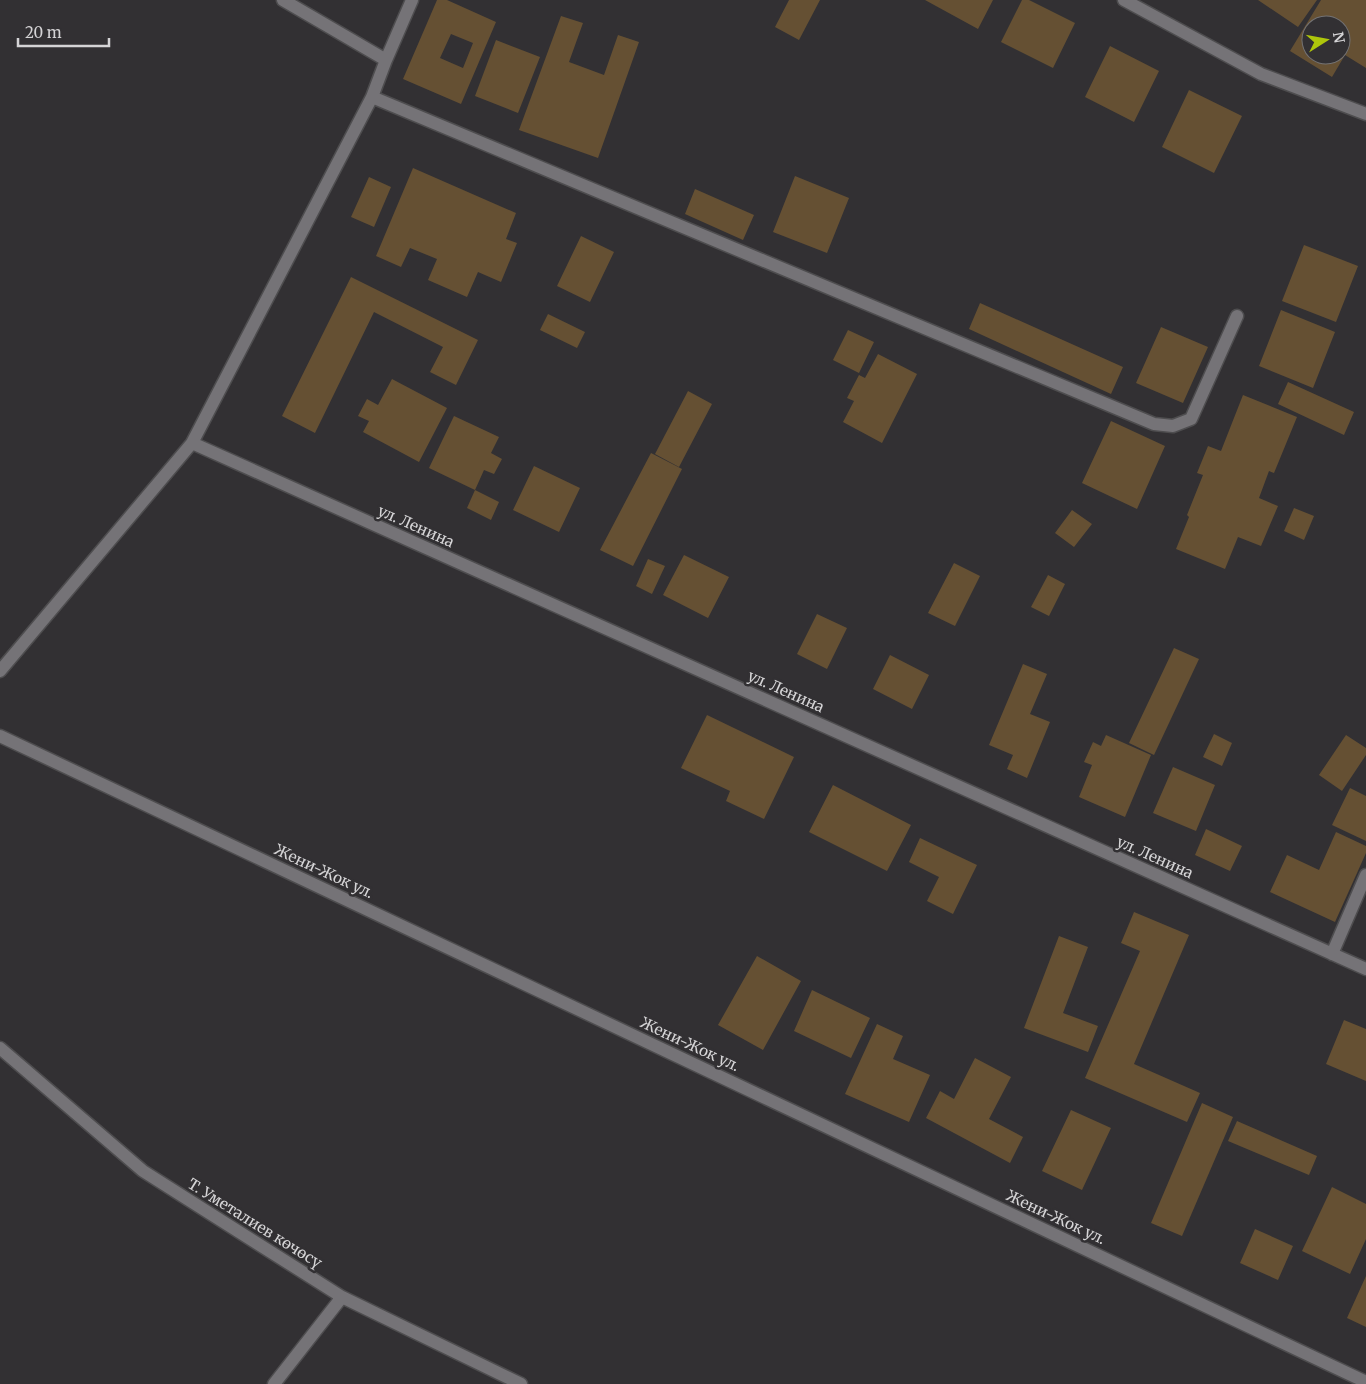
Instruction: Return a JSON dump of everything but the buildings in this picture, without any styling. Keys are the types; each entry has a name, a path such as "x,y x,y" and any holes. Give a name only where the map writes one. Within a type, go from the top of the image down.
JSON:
{"street":[{"path":"283,0 386,60"},
{"path":"0,671 192,443 372,97 412,0"},
{"path":"1124,0 1262,74 1366,114"},
{"path":"372,97 1154,424 1172,426 1191,419 1237,316"},
{"name":"ул. Ленина","path":"192,443 1366,969"},
{"name":"Жени-Жок ул.","path":"0,736 1366,1382"},
{"path":"1332,954 1366,875"},
{"name":"Т. Уметалиев көчөсү","path":"0,1048 143,1171 342,1297 521,1384"},
{"path":"274,1384 342,1297"}]}
